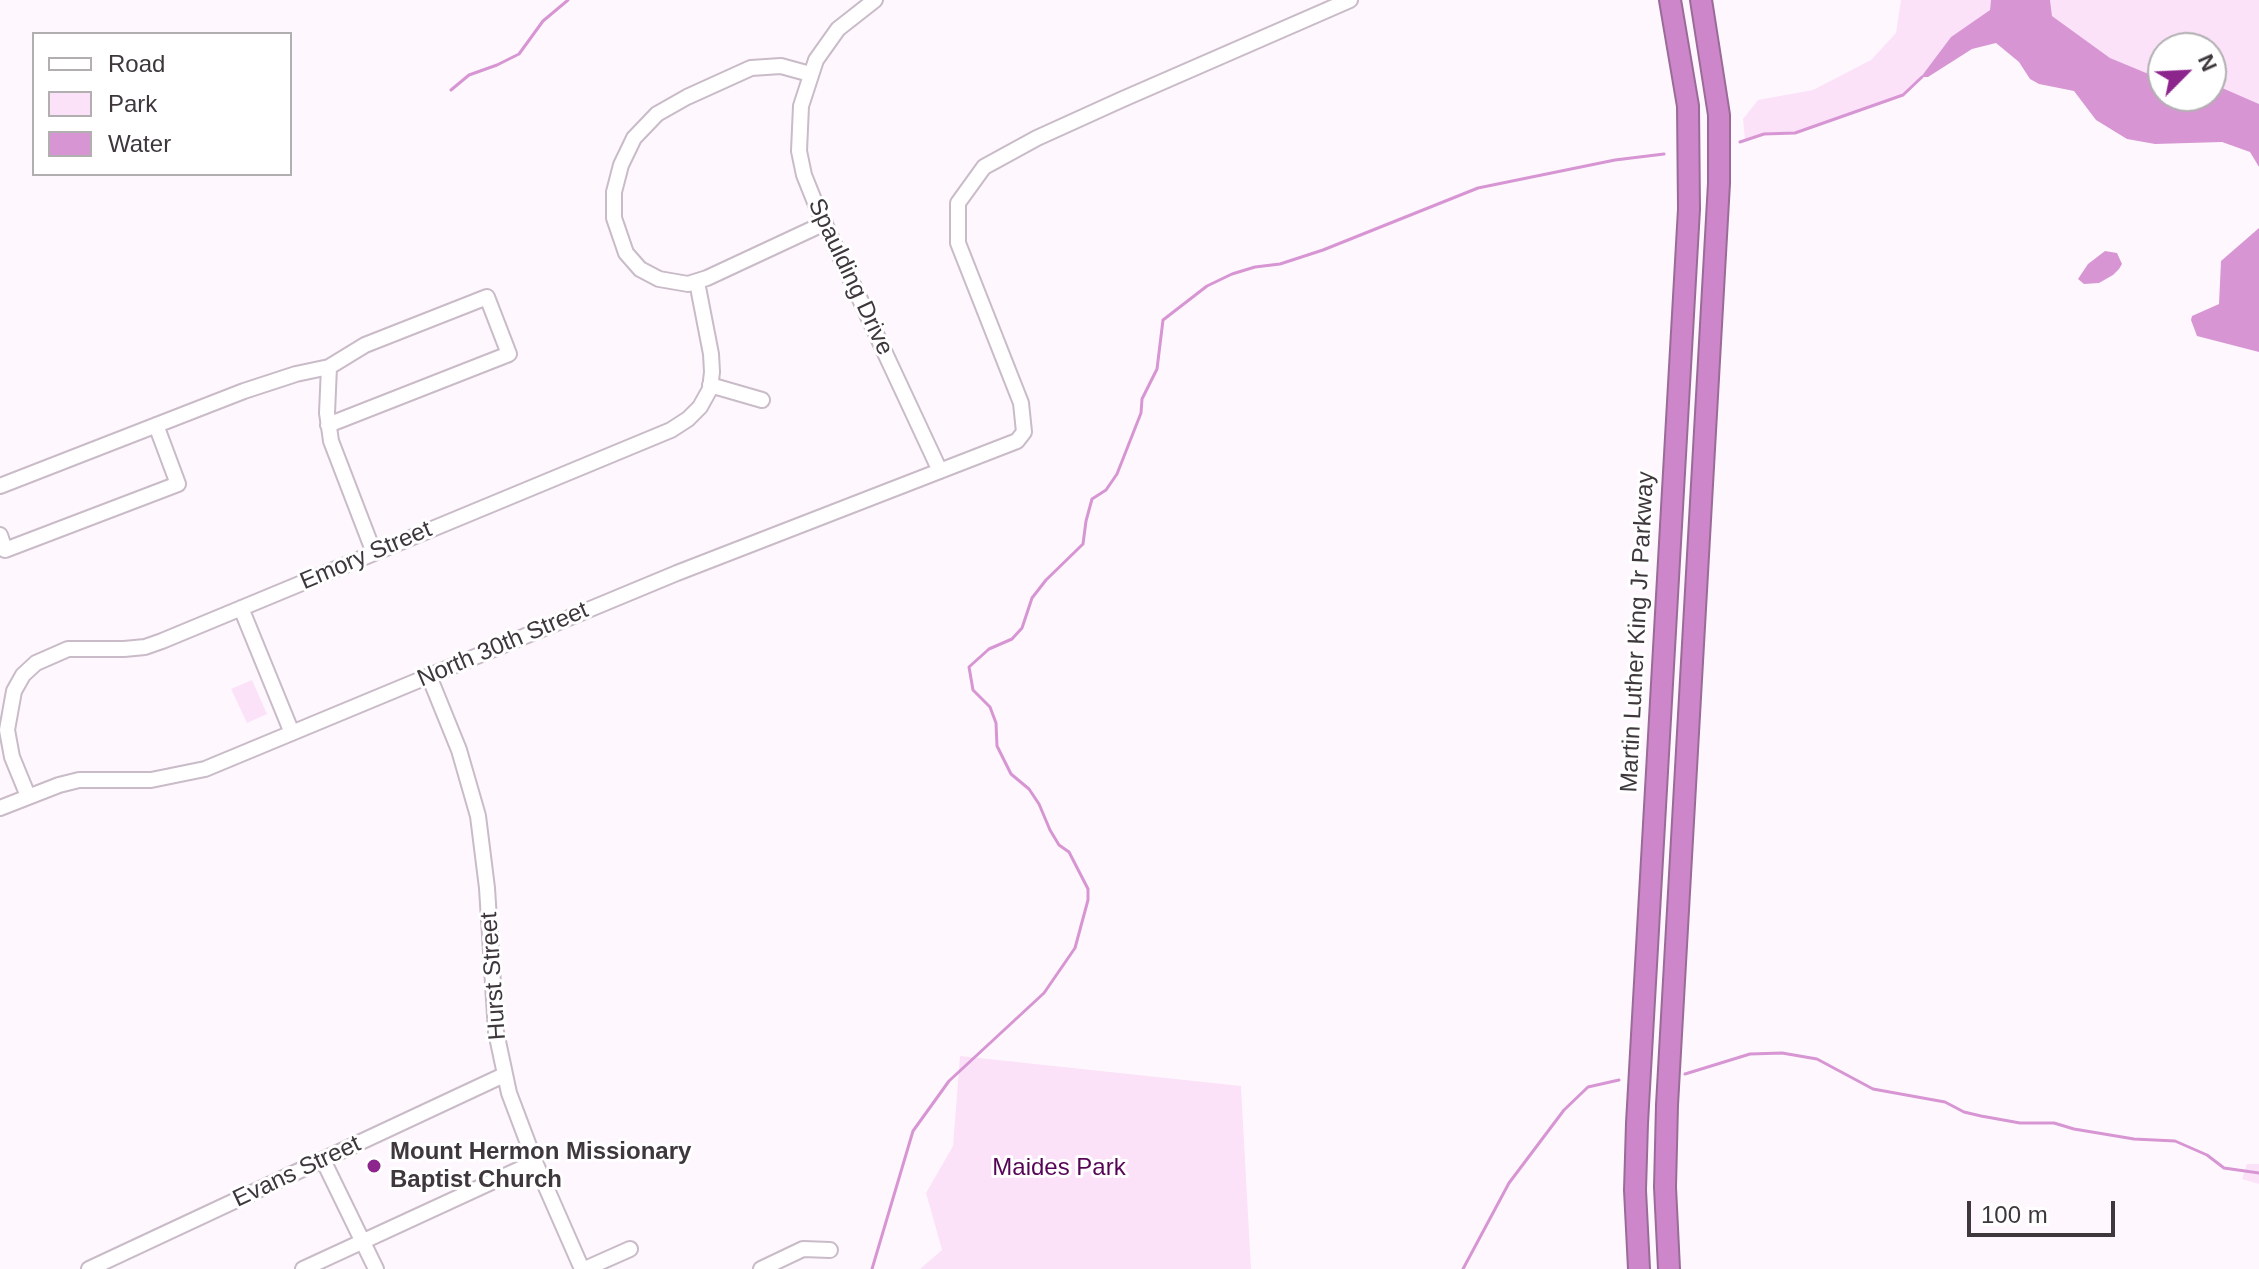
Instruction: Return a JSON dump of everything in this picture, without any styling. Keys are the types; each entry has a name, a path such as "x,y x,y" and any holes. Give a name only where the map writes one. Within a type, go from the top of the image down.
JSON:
{"highway":[{"name":"Martin Luther King Jr Parkway","path":"1639,1269 1636,1135 1689,209 1688,106 1670,0"},
{"path":"1669,1269 1665,1187 1667,1105 1719,183 1719,115 1701,0"}],"street":[{"name":"Spaulding Drive","path":"875,0 838,29 810,74 801,106 799,151 804,175 825,223 940,471"},
{"name":"North 30th Street","path":"0,808 79,780 151,780 192,773 690,568 1017,441 1024,432 1021,403 958,243 958,203 984,167 1094,112 1350,0"},
{"path":"810,74 781,66 742,71 657,114 628,149 617,179 613,206 615,227 626,253 640,269 659,279 681,284 697,282 825,223"},
{"path":"697,282 711,354 710,385 762,400"},
{"path":"0,486 262,384 329,367 365,345 487,297 509,354 328,425"},
{"path":"329,367 328,425 336,458 374,553"},
{"name":"Emory Street","path":"28,796 12,757 7,730 14,691 28,670 49,657 68,649 150,646 671,430 700,407 710,385"},
{"path":"0,535 5,550 178,484 156,425"},
{"path":"241,608 292,733"},
{"name":"Hurst Street","path":"429,676 459,750 478,816 487,888 496,1032 504,1075 535,1162 584,1269"},
{"name":"Evans Street","path":"89,1269 504,1075"},
{"path":"323,1160 376,1269"},
{"path":"303,1269 535,1162"},
{"path":"584,1269 630,1249"},
{"path":"761,1269 803,1249 830,1250"}],"green space":[{"path":"1901,0 1991,0 1990,10 1951,37 1903,95 1795,133 1765,134 1745,140 1743,119 1758,100 1813,90 1871,60 1896,33"},
{"path":"2050,0 2259,0 2259,104 2227,91 2227,32 2147,32 2147,75 2110,58 2052,16"},
{"path":"252,680 267,714 247,723 231,689"},
{"name":"Maides Park","path":"960,1056 1241,1086 1251,1269 920,1269 942,1250 926,1193 953,1146"},
{"path":"2247,1164 2259,1164 2259,1184 2242,1179"}],"water":[{"path":"1991,0 2050,0 2052,16 2110,58 2147,73 2147,112 2227,112 2227,90 2259,104 2259,167 2250,152 2222,142 2155,144 2127,139 2096,120 2074,91 2039,84 2030,79 2019,62 1996,43 1972,49 1928,77 1921,77 1951,37 1990,10"},
{"path":"2259,228 2259,352 2197,336 2192,316 2219,304 2221,261"},
{"path":"2105,251 2117,253 2122,264 2119,269 2099,283 2084,284 2078,279 2088,264"}],"waterway":[{"path":"451,90 469,75 519,54 543,21 568,0"},
{"path":"1740,142 1764,134 1795,133 1903,95 1922,77"},
{"path":"872,1269 913,1131 949,1081 1044,993 1075,948 1088,889 1069,852 1059,845 1050,830 1029,789 1011,774 997,746 996,723 990,707 973,690 969,667 989,649 1012,639 1022,628 1032,598 1083,544 1092,499 1106,490 1117,474 1141,413 1142,399 1157,369 1163,320 1207,286 1232,274 1280,264 1323,250 1478,188 1615,160 1664,154"},
{"path":"1685,1074 1750,1054 1782,1053 1817,1059 1873,1089 1945,1102 1964,1112 2020,1123 2054,1123 2134,1139 2175,1141 2207,1155 2224,1168 2259,1173"},
{"path":"1463,1269 1509,1183 1564,1110 1588,1087 1619,1080"}],"place":[{"name":"Mount Hermon Missionary Baptist Church","path":"374,1166"}]}
